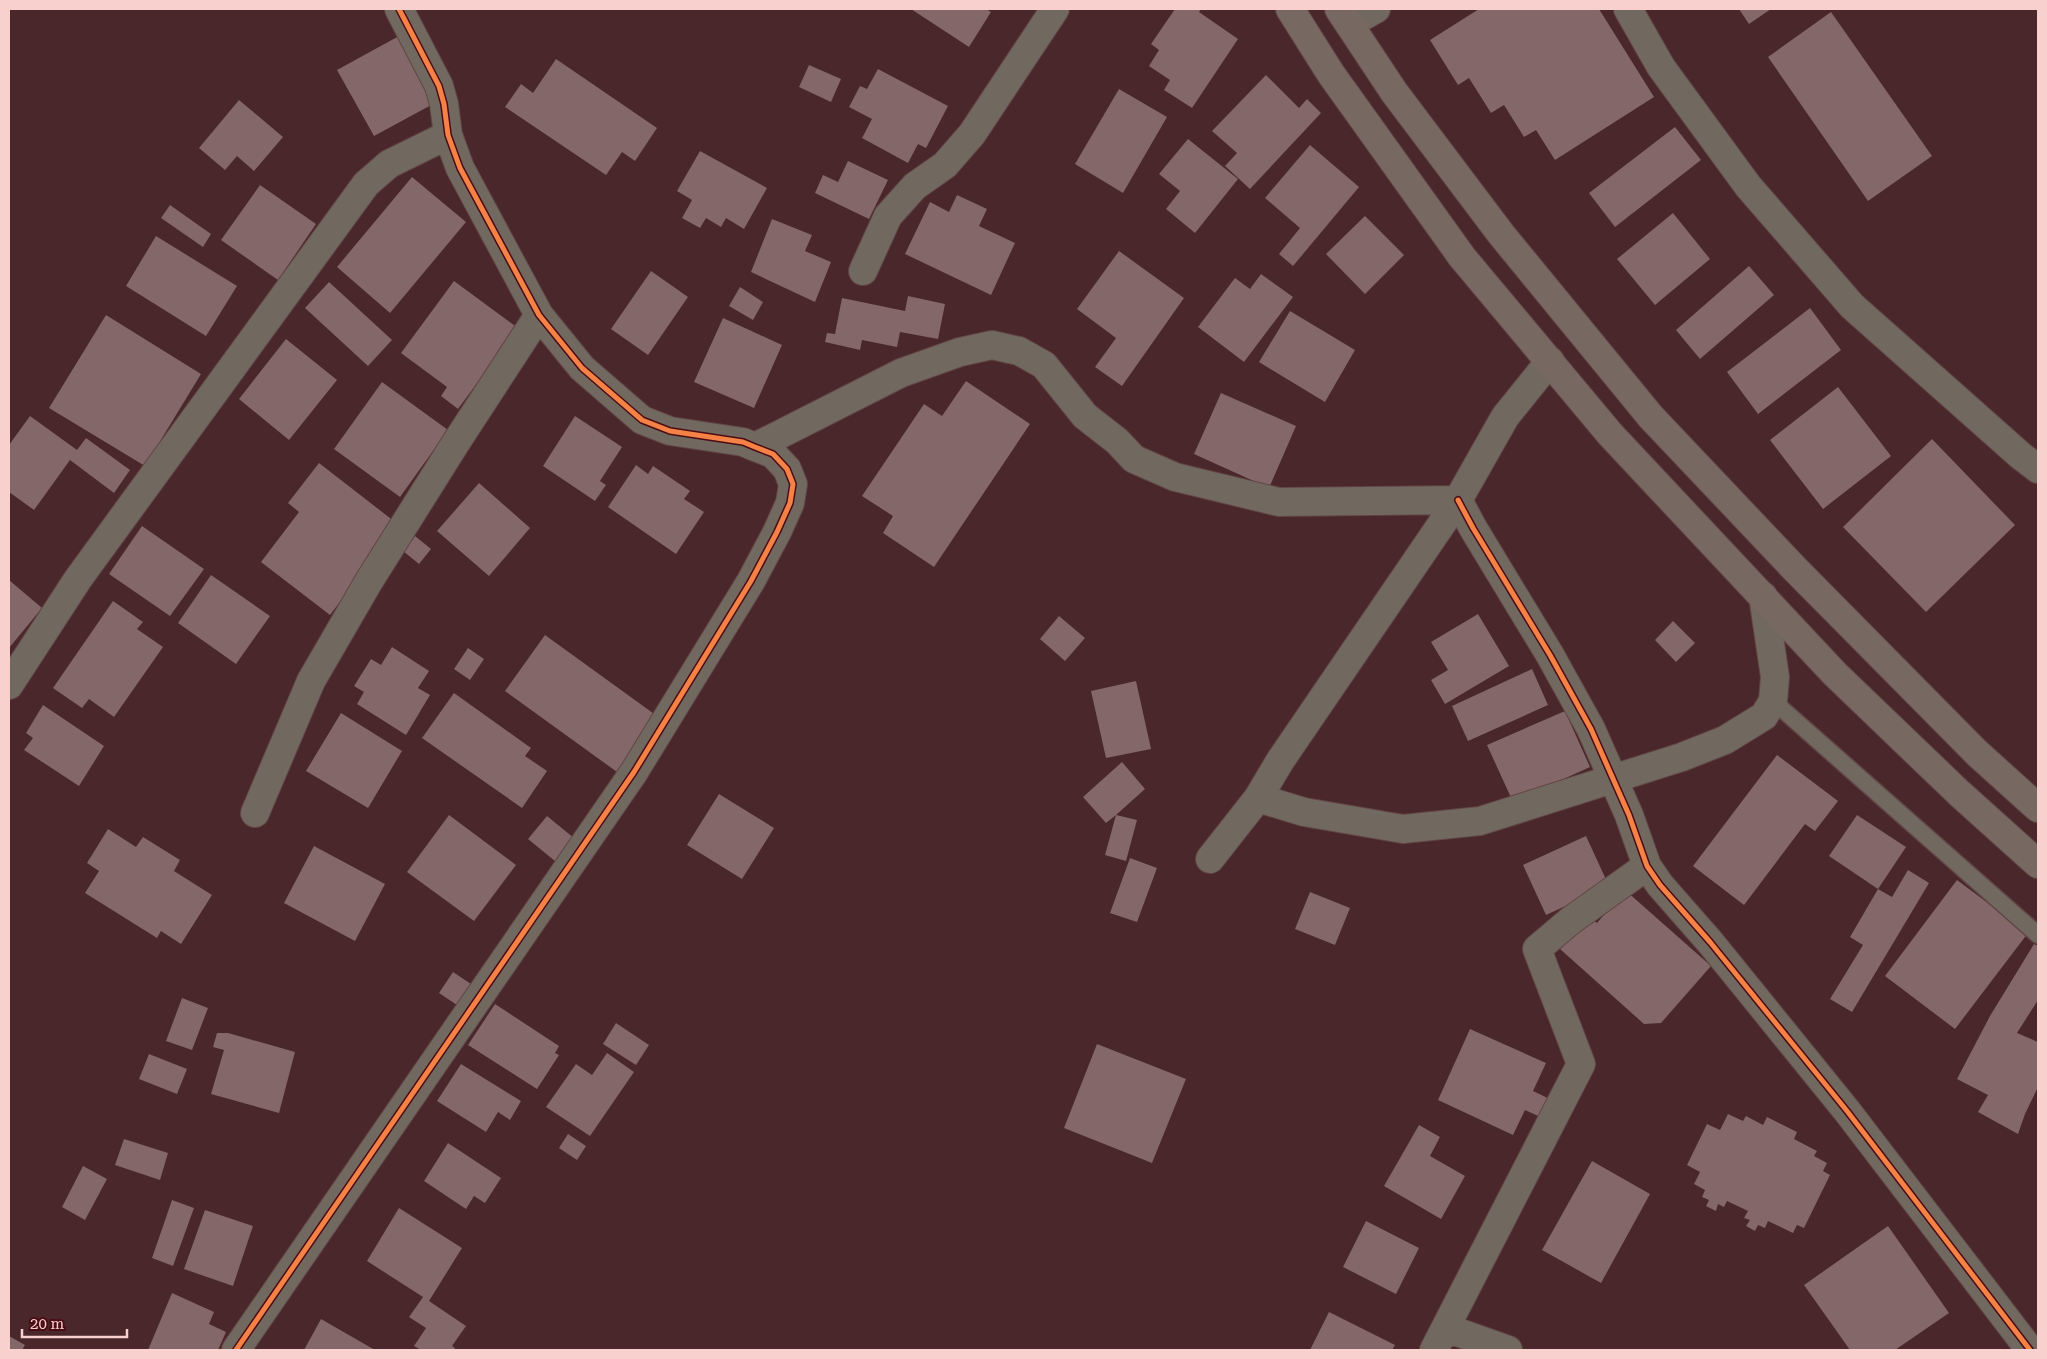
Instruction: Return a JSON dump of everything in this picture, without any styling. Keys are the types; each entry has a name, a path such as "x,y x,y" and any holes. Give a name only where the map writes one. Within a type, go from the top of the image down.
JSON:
{"main road":[{"path":"1290,9 1331,74 1462,258 1610,434 1835,674 1959,793 2038,864"},
{"path":"1344,16 1394,92 1495,226 1651,417 1794,568 1977,753 2038,808"}],"street":[{"path":"236,1350 634,772 751,580 777,532 790,503 793,484 787,469 773,454 743,442 670,431 642,420 582,368 539,315 460,168 448,135 444,104 439,86 399,9"},
{"path":"862,271 888,216 915,186 945,165 972,134 1055,9"},
{"path":"1344,16 1376,9"},
{"path":"1628,9 1661,67 1748,186 1852,306 2038,469"},
{"path":"9,685 78,579 366,184 388,164 448,135"},
{"path":"255,812 311,681 369,581 454,444 539,315"},
{"path":"755,447 901,373 960,352 992,345 1019,351 1044,365 1086,416 1118,441 1134,459 1175,477 1279,502 1458,500"},
{"path":"1210,860 1258,798 1286,753 1458,500 1505,417 1550,361"},
{"path":"1458,500 1472,528 1554,663 1591,729 1614,779 1647,866 1660,885 1710,942 1840,1104 2030,1350"},
{"path":"1258,798 1304,812 1403,829 1480,821 1682,757 1725,740 1764,716 1773,701 1775,677 1763,596"},
{"path":"1508,1350 1440,1339 1580,1064 1537,950 1570,921 1647,866"}],"lane":[{"path":"1773,701 2038,935"}],"building":[{"path":"911,9 986,9 991,12 969,47"},
{"path":"1175,9 1201,9 1199,12 1238,39 1192,108 1164,90 1170,80 1149,66 1159,50 1151,44"},
{"path":"1479,9 1599,9 1654,97 1555,160 1536,130 1524,137 1504,105 1491,113 1469,78 1458,85 1430,40"},
{"path":"1739,9 1771,9 1749,24"},
{"path":"1831,12 1932,156 1868,201 1768,57"},
{"path":"399,36 435,103 374,136 337,70"},
{"path":"556,59 657,128 635,161 622,152 606,175 505,107 521,84 533,93"},
{"path":"809,65 841,79 831,102 799,87"},
{"path":"878,69 948,106 926,148 918,144 908,163 862,138 872,119 849,107 860,86 867,89"},
{"path":"1266,75 1299,108 1307,99 1321,113 1250,189 1225,166 1237,153 1212,131"},
{"path":"1119,89 1167,117 1123,193 1075,164"},
{"path":"239,100 283,137 254,171 237,156 225,170 199,148"},
{"path":"1675,127 1701,160 1615,227 1589,193"},
{"path":"1188,139 1238,179 1195,233 1166,209 1180,191 1159,174"},
{"path":"1310,145 1359,187 1293,266 1279,254 1300,228 1265,198"},
{"path":"700,151 767,188 744,229 726,218 721,227 706,218 700,228 682,218 692,200 677,191"},
{"path":"848,161 888,180 869,219 815,193 823,175 838,182"},
{"path":"412,177 466,222 390,313 337,267"},
{"path":"260,185 316,224 278,280 221,240"},
{"path":"957,195 987,209 979,226 1015,243 991,295 905,254 930,202 949,212"},
{"path":"170,205 211,234 203,247 161,218"},
{"path":"1673,213 1710,259 1655,305 1617,259"},
{"path":"1365,216 1404,255 1365,294 1326,254"},
{"path":"772,219 812,235 805,251 831,262 815,302 751,272"},
{"path":"156,236 237,286 206,336 126,286"},
{"path":"1119,251 1184,298 1122,386 1095,367 1116,338 1077,309"},
{"path":"1749,266 1774,295 1700,359 1676,330"},
{"path":"651,271 688,297 648,355 611,329"},
{"path":"1261,274 1293,297 1244,362 1198,327 1235,278 1250,289"},
{"path":"454,281 518,328 458,409 441,396 447,387 401,353"},
{"path":"329,282 392,340 368,366 305,308"},
{"path":"740,287 763,302 753,320 729,306"},
{"path":"908,296 945,304 938,339 900,332 897,347 862,340 860,350 825,342 827,333 835,334 842,298 905,311"},
{"path":"1810,308 1841,350 1758,414 1727,372"},
{"path":"1290,311 1355,350 1325,402 1259,362"},
{"path":"106,315 201,374 145,466 49,408"},
{"path":"723,318 782,345 754,408 694,382"},
{"path":"286,339 337,380 289,440 239,399"},
{"path":"966,381 1030,424 934,567 883,533 893,516 862,496 924,404 942,416"},
{"path":"382,382 448,430 400,497 334,449"},
{"path":"1838,387 1891,456 1823,509 1770,440"},
{"path":"1221,393 1296,426 1269,488 1194,454"},
{"path":"30,416 77,450 86,438 130,470 114,493 70,460 34,510 9,492 9,445"},
{"path":"575,416 622,447 600,481 606,485 595,501 543,466"},
{"path":"1932,439 2015,525 1926,612 1843,527"},
{"path":"319,463 399,525 330,615 261,562 299,512 288,503"},
{"path":"636,465 648,474 653,466 690,491 684,499 704,512 676,554 608,507"},
{"path":"479,483 530,528 489,576 437,531"},
{"path":"142,526 204,569 170,616 109,574"},
{"path":"415,536 431,549 419,564 403,551"},
{"path":"211,575 270,616 236,664 178,623"},
{"path":"9,580 42,608 9,648"},
{"path":"113,601 143,622 137,629 163,647 114,717 89,699 82,708 53,688"},
{"path":"1478,614 1509,666 1445,704 1431,680 1448,670 1431,642"},
{"path":"1059,616 1085,638 1065,661 1040,639"},
{"path":"1673,621 1695,643 1676,662 1655,640"},
{"path":"545,635 657,716 617,772 505,691"},
{"path":"392,647 429,671 418,688 430,695 406,735 357,704 364,692 354,686 371,659 381,665"},
{"path":"468,648 484,659 470,680 454,669"},
{"path":"1532,669 1548,705 1468,741 1452,706"},
{"path":"1136,681 1151,749 1106,758 1091,691"},
{"path":"454,693 531,748 525,756 547,771 522,808 422,738"},
{"path":"43,705 104,746 79,786 24,750 33,738 26,733"},
{"path":"1565,711 1590,767 1513,802 1487,745"},
{"path":"341,713 402,751 368,808 306,771"},
{"path":"1777,755 1838,801 1815,831 1805,824 1744,905 1693,866"},
{"path":"1122,762 1145,789 1106,823 1083,797"},
{"path":"719,794 774,828 742,879 687,845"},
{"path":"449,815 516,865 474,921 407,872"},
{"path":"1116,815 1137,820 1126,861 1105,855"},
{"path":"1857,815 1906,847 1878,889 1829,856"},
{"path":"547,816 580,843 561,866 528,839"},
{"path":"108,829 136,847 143,837 180,860 174,871 212,895 181,944 161,931 157,938 85,893 99,871 87,863"},
{"path":"1586,836 1609,886 1546,915 1523,865"},
{"path":"314,846 385,884 355,941 284,903"},
{"path":"1130,858 1157,868 1137,922 1110,913"},
{"path":"1908,870 1929,883 1852,1012 1830,999 1863,945 1850,937 1878,889 1892,897"},
{"path":"1957,880 2028,933 1955,1029 1885,976"},
{"path":"1625,890 1711,966 1661,1023 1644,1024 1560,949 1588,916 1597,923"},
{"path":"1310,892 1350,908 1335,945 1295,929"},
{"path":"2034,944 2038,946 2038,1000 2017,1033 2038,1042 2038,1087 2018,1134 1978,1112 1988,1095 1957,1079 1990,1016"},
{"path":"453,972 474,986 460,1007 439,993"},
{"path":"182,998 208,1008 192,1050 166,1041"},
{"path":"495,1004 559,1046 555,1053 559,1055 537,1089 468,1045"},
{"path":"616,1023 649,1045 636,1065 603,1044"},
{"path":"1470,1029 1546,1063 1533,1091 1556,1102 1547,1120 1525,1110 1513,1135 1438,1100"},
{"path":"217,1033 228,1033 295,1052 279,1113 211,1094 224,1050 213,1047"},
{"path":"1097,1044 1186,1079 1152,1163 1064,1128"},
{"path":"607,1053 634,1072 590,1136 546,1107 576,1064 592,1075"},
{"path":"149,1054 187,1069 177,1094 139,1079"},
{"path":"461,1064 521,1101 510,1120 498,1112 486,1132 437,1101"},
{"path":"1728,1114 1743,1121 1746,1116 1763,1125 1767,1117 1797,1132 1794,1139 1817,1151 1814,1156 1827,1163 1823,1171 1830,1175 1804,1228 1797,1225 1793,1233 1768,1221 1765,1228 1758,1225 1755,1231 1746,1226 1750,1220 1744,1218 1748,1211 1727,1201 1724,1207 1718,1204 1716,1211 1706,1206 1709,1200 1702,1197 1705,1190 1694,1184 1700,1172 1687,1165 1707,1124 1720,1130"},
{"path":"1419,1125 1440,1137 1430,1156 1465,1176 1441,1219 1384,1186"},
{"path":"568,1134 586,1146 577,1160 559,1148"},
{"path":"124,1139 168,1153 160,1180 115,1165"},
{"path":"448,1143 501,1178 485,1203 474,1196 466,1209 424,1181"},
{"path":"1592,1161 1650,1194 1601,1283 1542,1250"},
{"path":"83,1166 107,1179 85,1220 62,1207"},
{"path":"172,1200 194,1208 173,1266 152,1258"},
{"path":"399,1208 462,1248 429,1301 466,1326 452,1346 455,1348 454,1350 421,1350 414,1346 426,1328 409,1317 423,1297 367,1261"},
{"path":"205,1210 253,1226 233,1286 184,1269"},
{"path":"1366,1221 1419,1248 1396,1294 1343,1267"},
{"path":"1888,1226 1949,1313 1895,1350 1850,1350 1804,1285"},
{"path":"172,1293 214,1312 209,1324 226,1332 218,1350 148,1350"},
{"path":"1329,1312 1395,1345 1392,1350 1310,1350"},
{"path":"321,1319 375,1350 304,1350"},
{"path":"9,1336 25,1345 22,1350 9,1350"}],"cycle path":[{"path":"236,1350 634,772 751,581 790,503 793,484 787,469 773,454 743,442 670,431 642,420 582,368 539,315 460,168 448,135 444,104 439,86 399,9"},
{"path":"1458,500 1550,655 1591,729 1629,815 1647,866 1660,885 1710,942 1847,1111 2030,1350"}]}
